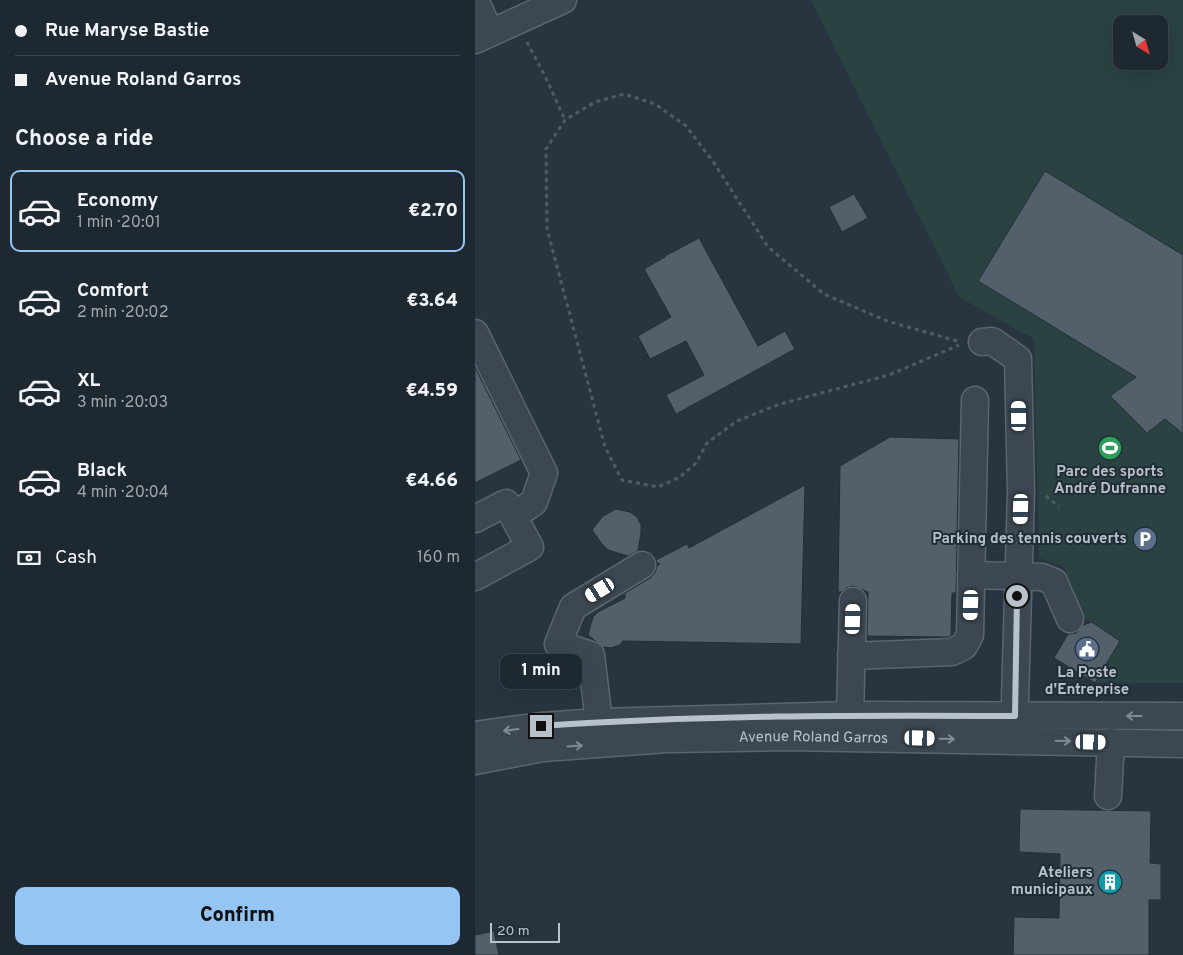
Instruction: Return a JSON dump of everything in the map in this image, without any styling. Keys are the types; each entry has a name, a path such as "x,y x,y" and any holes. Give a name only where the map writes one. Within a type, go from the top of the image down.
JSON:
{"street":[{"path":"475,0 483,37 559,1"},
{"path":"475,334 544,473 534,502 514,516"},
{"path":"982,342 992,341 1018,359 1021,492 1014,728"},
{"path":"851,656 952,652 964,646 969,635 975,400"},
{"path":"475,519 506,503 530,547 475,577"},
{"path":"599,722 591,655 558,644 573,607 641,565"},
{"path":"971,575 1042,577 1054,582 1070,618"},
{"path":"850,716 853,601"},
{"name":"Avenue Roland Garros","path":"475,735 541,726 599,722 850,716 1014,728 1111,742 1183,744"},
{"name":"Avenue Roland Garros","path":"475,761 543,748 667,739 1014,728 1183,716"},
{"path":"1109,796 1111,742"}],"path":[{"path":"515,22 545,76 565,120"},
{"path":"624,94 655,104 686,126 714,163 768,246 824,294 887,321 964,343 889,375 781,404 737,421 707,444 696,463 680,477 658,487 622,480 605,447 547,228 546,149 565,120 595,102 624,94"}],"green space":[{"name":"Parc des sports André Dufranne","path":"811,0 1183,0 1183,683 1095,683 1119,641 1081,615 1064,567 1039,558 1034,339 959,297"}],"building":[{"path":"1045,171 1183,255 1183,434 1165,419 1147,433 1110,396 1136,377 978,281"},
{"path":"854,194 868,218 842,232 829,207"},
{"path":"699,238 758,346 785,331 795,349 676,414 666,395 704,375 686,341 650,359 638,336 671,317 644,269"},
{"path":"475,367 521,460 475,483"},
{"path":"890,437 959,439 956,593 952,593 951,636 948,637 867,636 868,592 853,586 838,592 840,466"},
{"path":"805,485 801,644 623,641 620,645 611,648 603,647 588,635 593,617 598,612 625,598 625,593 650,578 660,564 656,560 687,544 689,548"},
{"path":"616,509 630,512 637,517 641,525 638,551 628,556 608,550 592,530 603,516"},
{"name":"La Poste d'Entreprise","path":"1092,622 1120,641 1095,683 1054,658 1068,634 1076,633 1083,625"},
{"name":"Ateliers municipaux","path":"1020,809 1151,811 1150,863 1161,864 1161,900 1149,900 1149,955 1013,955 1014,917 1059,918 1060,854 1019,852"},
{"path":"494,931 499,955 475,955 475,935"}],"place":[{"name":"Parc des sports André Dufranne","path":"1110,448"},
{"name":"Parking des tennis couverts","path":"1145,539"},
{"name":"La Poste d'Entreprise","path":"1087,649"},
{"name":"Ateliers municipaux","path":"1110,882"}],"route":[{"path":"541,726 599,722 850,716 1015,716 1017,596"}]}
